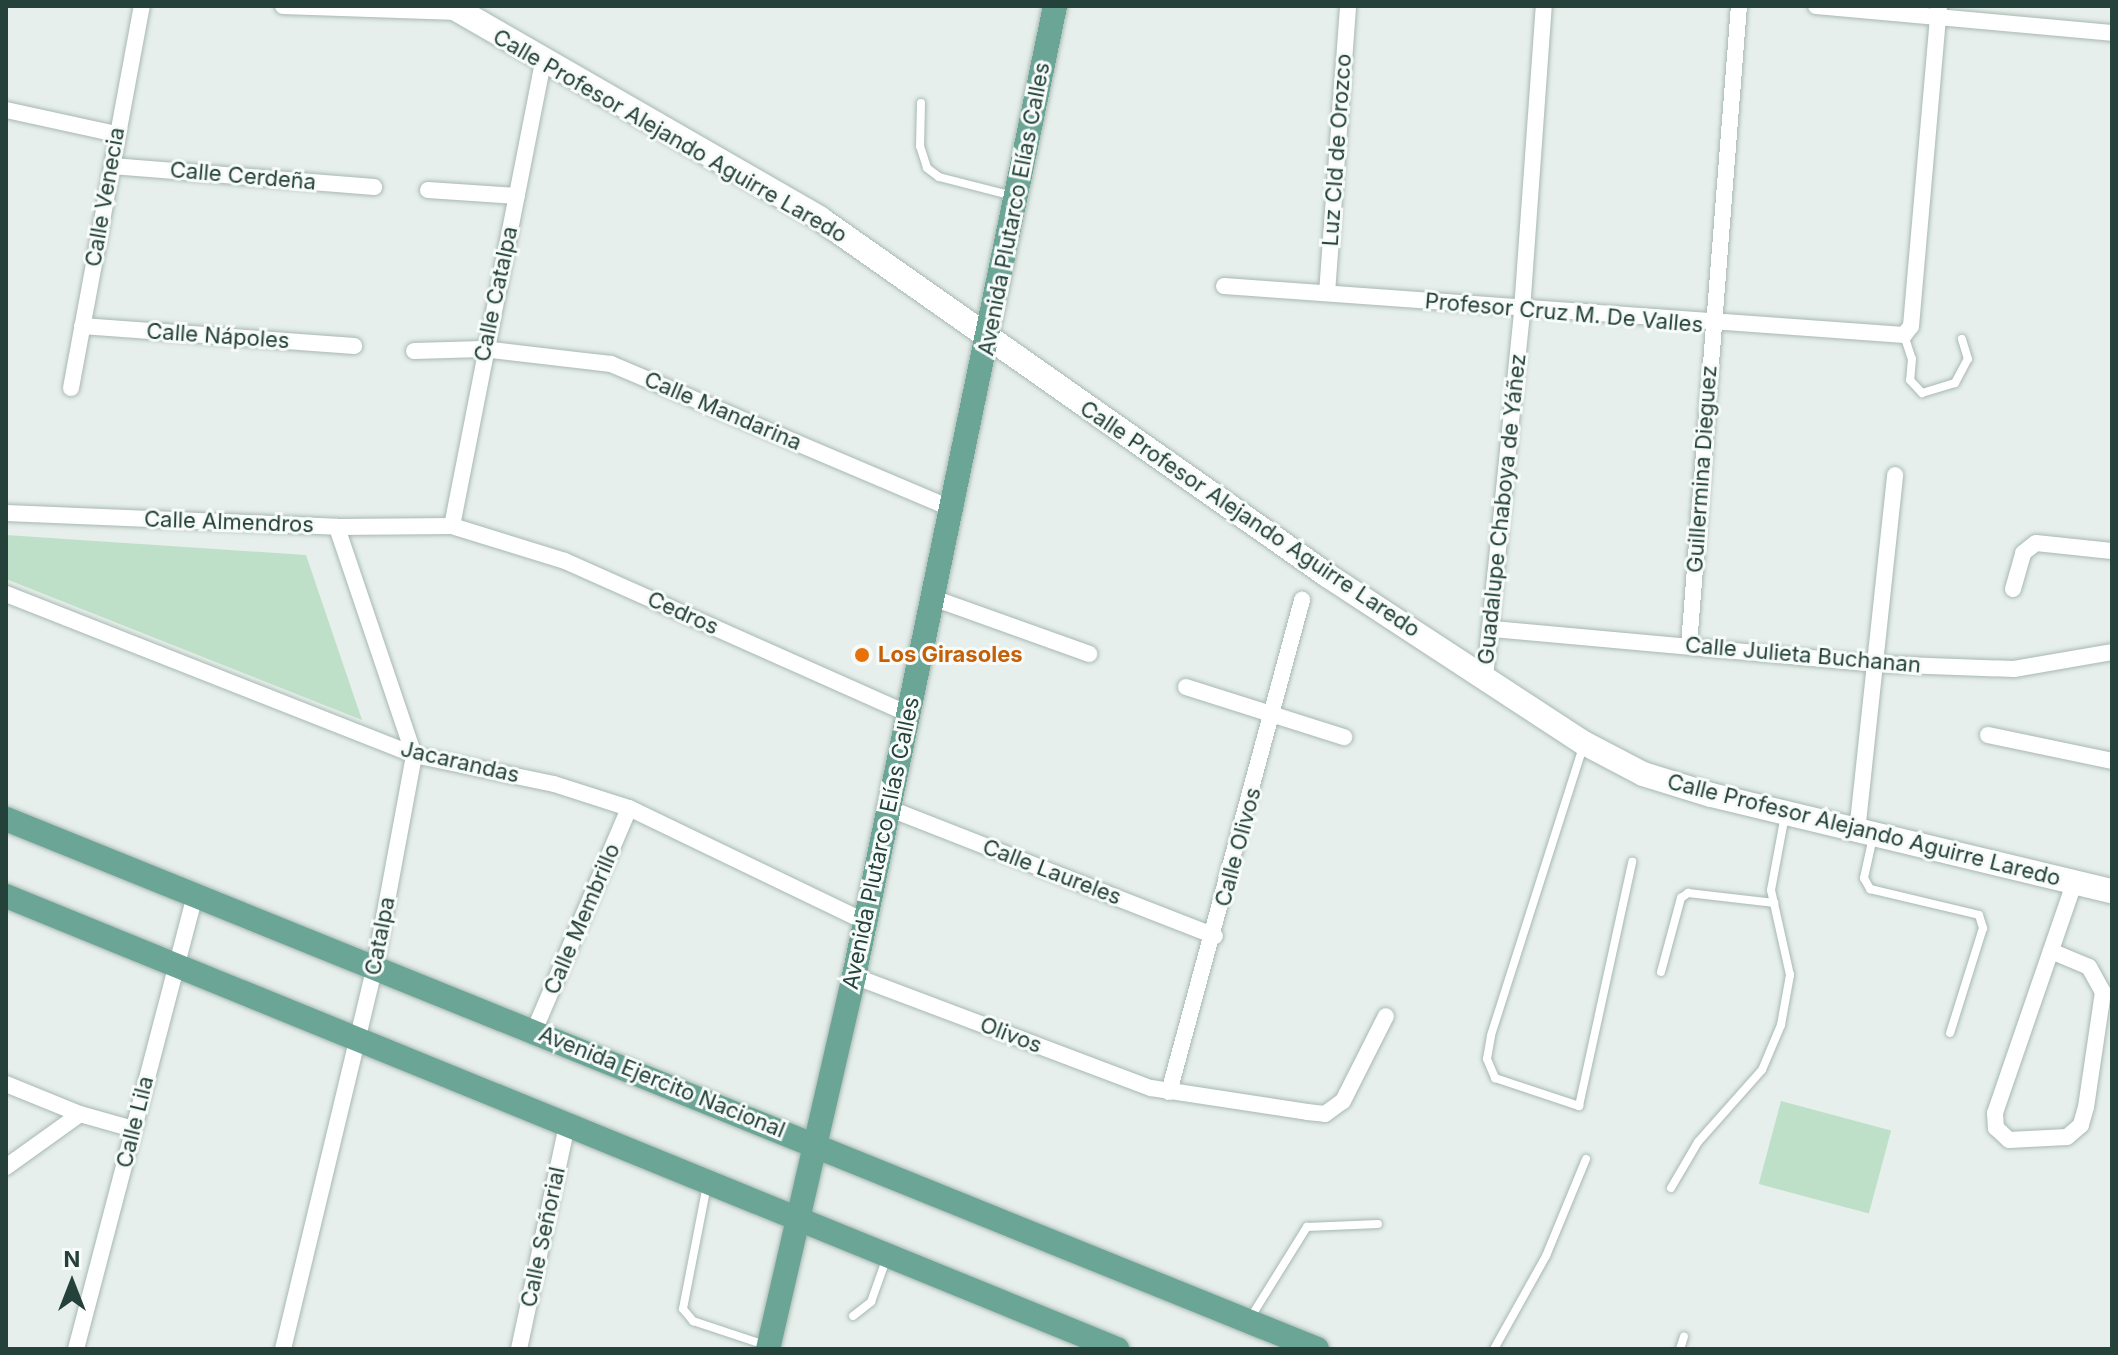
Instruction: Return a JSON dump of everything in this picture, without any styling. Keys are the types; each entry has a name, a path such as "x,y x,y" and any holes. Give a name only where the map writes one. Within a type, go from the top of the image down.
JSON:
{"main road":[{"name":"Avenida Plutarco Elías Calles","path":"770,1348 797,1215 854,976 1055,6"},
{"name":"Avenida Ejercito Nacional","path":"6,819 814,1143 1317,1349"},
{"path":"6,896 567,1125 797,1215 1114,1348"}],"street":[{"name":"Calle Venecia","path":"71,388 142,6"},
{"path":"283,6 454,9"},
{"name":"Luz CId de Orozco","path":"1327,293 1348,6"},
{"name":"Guadalupe Chaboya de Yáñez","path":"1485,677 1493,629 1522,310 1544,6"},
{"name":"Guillermina Dieguez","path":"1689,645 1739,6"},
{"path":"1816,6 1939,13 2112,33"},
{"name":"Calle Profesor Alejando Aguirre Laredo","path":"454,9 543,63 819,218 988,340 1327,575 1584,743 1643,774 1865,834 2112,891"},
{"path":"1904,335 1912,318 1939,13"},
{"name":"Calle Catalpa","path":"452,526 483,349 543,63"},
{"path":"6,110 116,134"},
{"name":"Calle Cerdeña","path":"112,166 374,187"},
{"path":"428,190 517,196"},
{"name":"Profesor Cruz M. De Valles","path":"1224,286 1713,325 1904,335"},
{"name":"Calle Nápoles","path":"82,326 354,346"},
{"name":"Calle Mandarina","path":"414,351 483,349 611,364 953,509"},
{"path":"1865,834 1876,664 1895,475"},
{"name":"Calle Almendros","path":"6,513 337,527 452,526"},
{"name":"Cedros","path":"452,526 565,561 908,714"},
{"name":"Catalpa","path":"283,1349 375,966 414,755 337,527"},
{"path":"2013,589 2023,553 2036,543 2112,551"},
{"name":"Jacarandas","path":"6,594 414,755 554,784 629,808 864,921"},
{"path":"933,598 1089,654"},
{"name":"Calle Olivos","path":"1169,1092 1215,936 1302,600"},
{"name":"Calle Julieta Buchanan","path":"1493,629 1876,664 2014,669 2112,652"},
{"path":"1186,687 1272,717 1344,737"},
{"path":"1988,735 2112,761"},
{"name":"Calle Membrillo","path":"534,1031 629,808"},
{"name":"Calle Laureles","path":"888,808 1215,936"},
{"path":"2051,951 2089,967 2103,992 2086,1107 2081,1125 2067,1137 2009,1140 1996,1128 1995,1113 2074,883"},
{"name":"Calle Lila","path":"76,1349 195,896"},
{"name":"Olivos","path":"854,976 1169,1092 1307,1112 1335,1110 1386,1016"},
{"path":"6,1084 80,1114 133,1129"},
{"path":"6,1167 80,1114"},
{"name":"Calle Señorial","path":"519,1349 567,1125"}],"lane":[{"path":"921,103 920,146 927,168 939,177 1017,197"},
{"path":"1904,335 1912,359 1910,380 1922,393 1955,383 1968,359 1962,339"},
{"path":"1584,743 1491,1036 1487,1059 1495,1078 1579,1106 1632,862"},
{"path":"1671,1188 1698,1142 1762,1070 1781,1025 1790,975 1774,903 1774,869 1786,814"},
{"path":"1865,834 1864,878 1870,889 1979,915 1983,928 1950,1033"},
{"path":"1661,972 1681,898 1688,893 1774,903"},
{"path":"1494,1349 1546,1256 1586,1159"},
{"path":"708,1180 683,1309 693,1321 770,1348"},
{"path":"1248,1321 1307,1227 1378,1224"},
{"path":"853,1316 871,1302 888,1253"},
{"path":"1680,1349 1684,1337"}],"green space":[{"path":"6,535 306,555 362,720 6,579"},
{"path":"1781,1101 1891,1131 1869,1214 1759,1184"}],"place":[{"name":"Los Girasoles","path":"862,655"}]}
